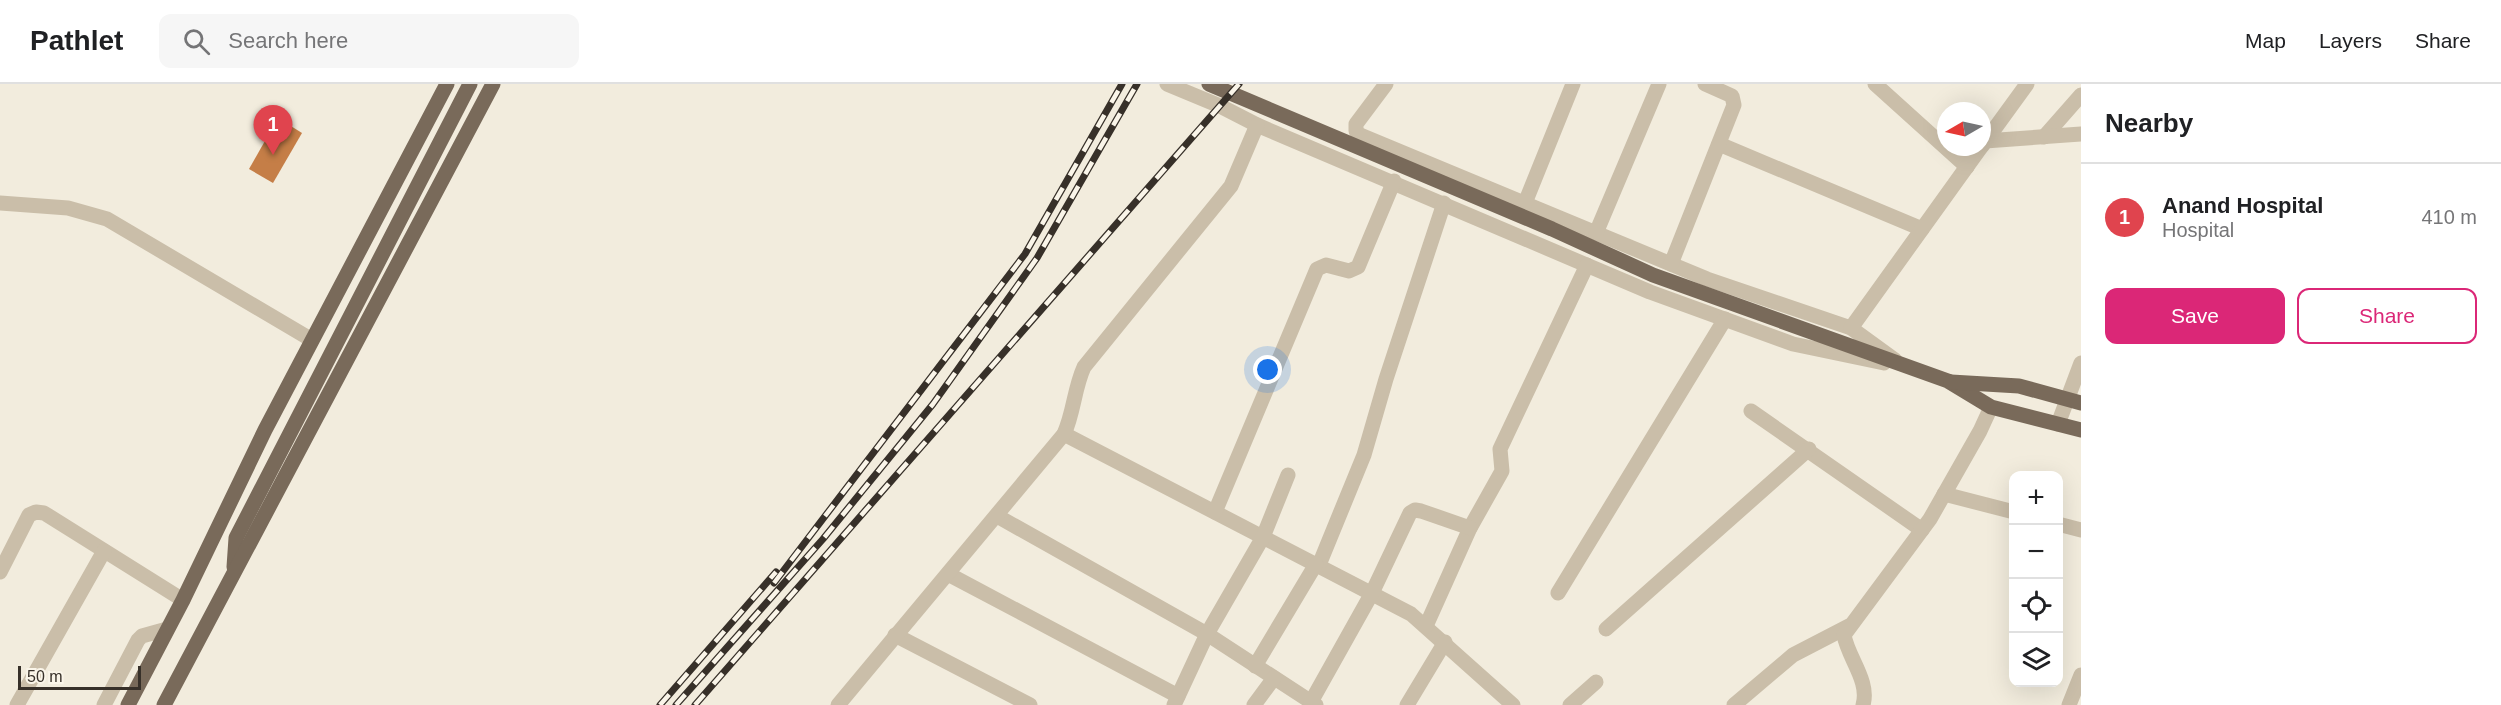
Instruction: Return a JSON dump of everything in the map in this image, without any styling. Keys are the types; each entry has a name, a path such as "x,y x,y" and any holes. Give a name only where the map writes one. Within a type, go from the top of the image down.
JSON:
{"main road":[{"path":"128,705 207,552 265,430 447,84"},
{"path":"234,572 236,538 280,448 470,84"},
{"path":"164,705 493,84"},
{"path":"1209,84 1542,225 1653,275 1948,381 1991,407 2081,430"},
{"path":"1948,381 2019,386 2081,404"},
{"path":"207,552 236,538"}],"street":[{"path":"1167,84 1220,106 1257,125 1650,292 1793,344 1908,368"},
{"path":"1386,84 1356,124 1356,131 1359,135 1707,279 1851,328 1908,368"},
{"path":"1525,203 1573,84"},
{"path":"1596,233 1659,84"},
{"path":"1671,264 1734,105 1732,96 1705,84"},
{"path":"1875,84 1967,166"},
{"path":"1991,134 2027,84"},
{"path":"2044,137 2081,95"},
{"path":"845,703 895,635 1064,434 1070,421 1078,381 1084,368 1231,186 1257,125"},
{"path":"1991,144 2081,134"},
{"path":"1719,144 1922,229"},
{"path":"1851,328 1975,156"},
{"path":"1215,512 1317,269 1326,265 1349,271 1358,267 1394,182"},
{"path":"0,203 68,208 107,219 312,340"},
{"path":"1255,666 1317,565 1364,455 1386,379 1444,203"},
{"path":"1426,626 1470,528 1502,471 1500,449 1587,265"},
{"path":"1558,593 1725,319"},
{"path":"2058,424 2081,363"},
{"path":"1863,705 1865,697 1863,686 1846,644 1845,635 1849,626 1922,530 1980,431 1991,407"},
{"path":"1751,411 1809,449 1922,530"},
{"path":"1064,434 1411,614 1445,642 1510,704"},
{"path":"1606,629 1809,449"},
{"path":"948,574 1176,700 1207,634 1263,537 1288,475"},
{"path":"1944,494 2009,511"},
{"path":"997,516 1207,634 1313,703 1372,593 1410,513 1415,510 1421,511 1470,528"},
{"path":"0,572 29,515 36,512 44,513 183,600"},
{"path":"2062,525 2081,530"},
{"path":"17,705 104,550"},
{"path":"1734,705 1793,655 1849,626"},
{"path":"104,705 138,640 142,636 167,629"},
{"path":"895,635 1030,705"},
{"path":"1407,705 1445,642"},
{"path":"2074,701 2081,675"},
{"path":"1254,705 1274,678"},
{"path":"1570,705 1596,682"}],"building":[{"path":"278,118 302,133 273,183 249,169"}],"railway":[{"path":"774,583 1025,254 1122,84"},
{"path":"676,705 823,539 933,404 1037,258 1137,84"},
{"path":"695,705 1239,84"},
{"path":"660,705 776,572"}],"place":[{"name":"Anand Hospital","path":"273,155"}]}
